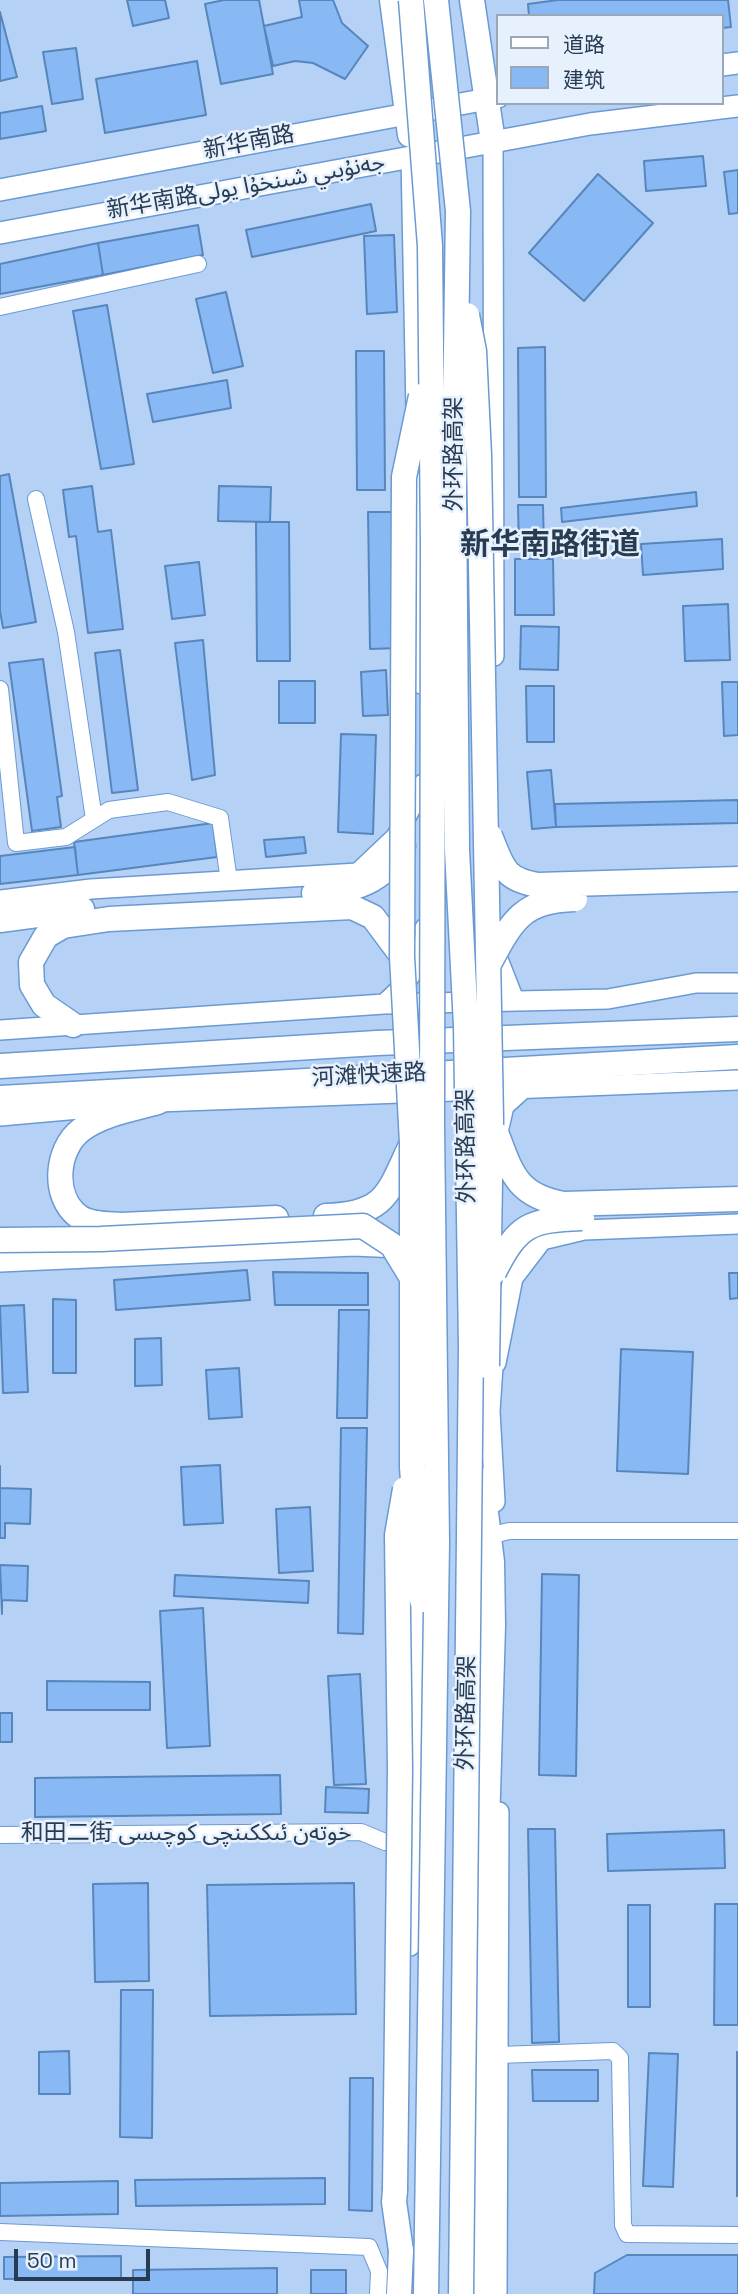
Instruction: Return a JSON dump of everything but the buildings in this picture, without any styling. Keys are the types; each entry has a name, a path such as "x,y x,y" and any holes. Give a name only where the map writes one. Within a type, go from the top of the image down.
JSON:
{"main road":[{"path":"393,0 411,157"},
{"name":"外环路高架","path":"411,0 430,246 431,351 436,1786 426,2294"},
{"name":"外环路高架","path":"436,0 458,211 454,492 457,850 466,1026 471,1346 461,2294"},
{"path":"472,0 493,98 493,142 590,124 738,106"},
{"name":"新华南路","path":"0,190 493,98"},
{"name":"新华南路جەنۇبىي شىنخۇا يولى","path":"0,233 493,142"},
{"path":"458,265 474,351 491,1119 490,1279 477,1671 465,1880"},
{"path":"431,351 404,477 402,956 412,1143 412,1440 436,1786"},
{"path":"484,820 506,873 518,881 538,885 738,878"},
{"path":"0,920 77,909 345,891 367,884 394,863 403,846"},
{"path":"488,968 506,932 519,915 539,903 738,893"},
{"path":"73,1025 44,1005 32,985 30,962 46,936 63,926 109,919 352,907 373,917 402,956"},
{"name":"河滩快速路","path":"0,1066 377,1043 731,1028"},
{"name":"河滩快速路","path":"0,1098 738,1056"},
{"path":"158,1102 103,1119 82,1129 66,1145 59,1167 64,1194 78,1216 96,1223 121,1225 356,1215 378,1205 412,1143"},
{"path":"491,1119 512,1175 540,1200 564,1205 738,1199"},
{"path":"490,1279 509,1241 540,1220 738,1213"},
{"path":"0,1240 101,1239 363,1226 392,1245 412,1279"},
{"path":"399,2294 401,2251 394,2202 400,1769 397,1535 412,1440"},
{"path":"481,2294 483,1961 493,1626 492,1562 482,1479"}],"street":[{"path":"493,142 493,946 499,968 514,1000"},
{"path":"384,1004 405,986 426,939 411,157"},
{"path":"0,307 198,264"},
{"path":"36,499 66,632 94,819"},
{"path":"0,689 16,843 66,837 109,810 167,802 219,818 229,881"},
{"path":"0,900 91,889 358,873 397,837 423,784"},
{"path":"0,1030 384,1004 608,999 696,983 738,983"},
{"path":"0,1116 158,1102 738,1080"},
{"path":"497,2294 499,1607 492,1384 501,1210 499,1119 504,1106 523,1088"},
{"path":"401,2251 404,2218 412,1842 419,1249 419,1114 407,1093"},
{"path":"492,1384 513,1278 542,1240 584,1230 738,1224"},
{"path":"0,1262 354,1246 419,1249"},
{"path":"497,1534 509,1531 738,1531"},
{"name":"和田二街 خوتەن ئىككىنچى كوچىسى","path":"0,1835 361,1832 385,1842 412,1842"},
{"path":"498,2055 613,2052 620,2058 623,2225 627,2234 738,2235"},
{"path":"0,2232 369,2247 379,2271 378,2294"}],"district":[{"name":"新华南路街道","path":"550,546"}]}
